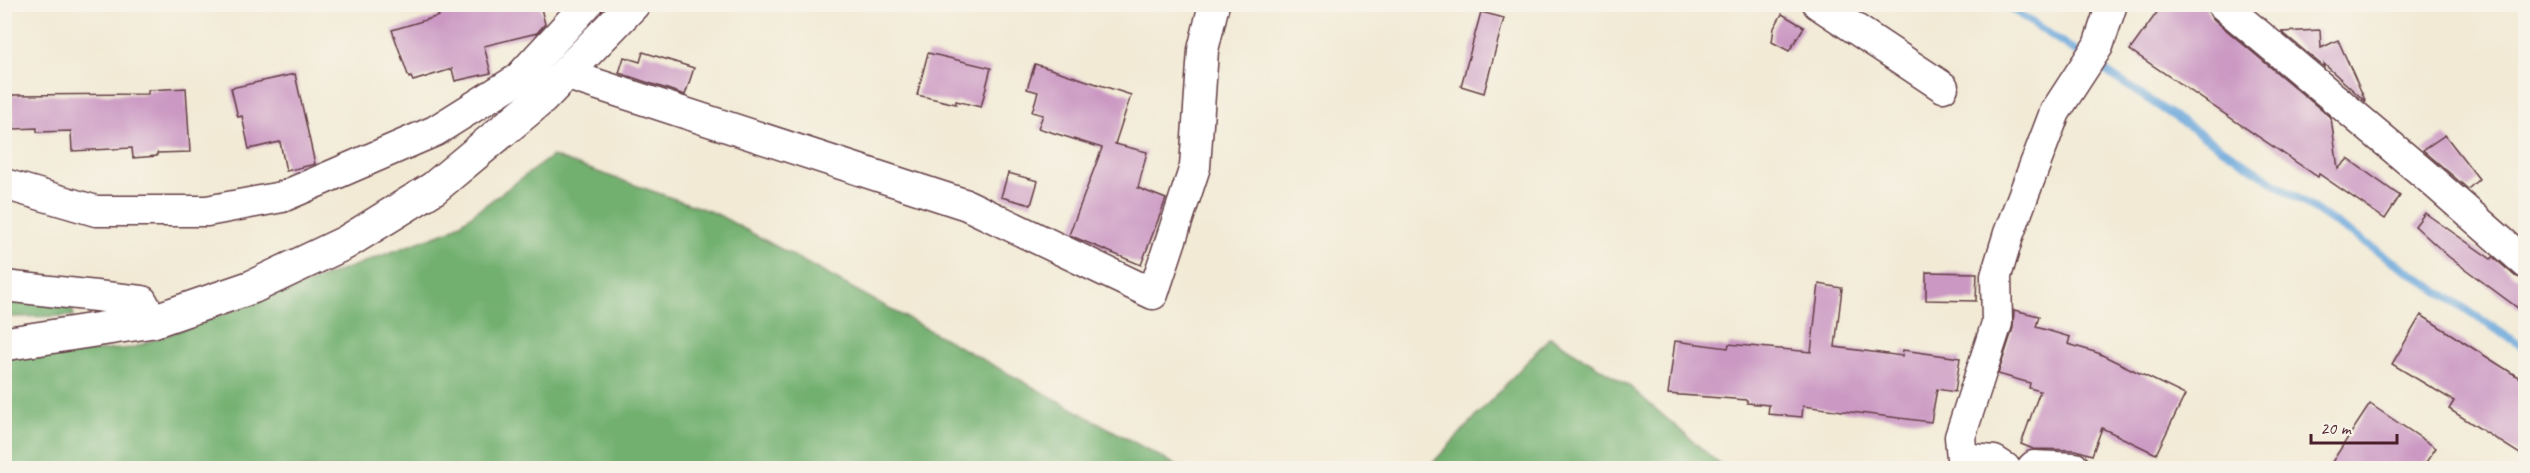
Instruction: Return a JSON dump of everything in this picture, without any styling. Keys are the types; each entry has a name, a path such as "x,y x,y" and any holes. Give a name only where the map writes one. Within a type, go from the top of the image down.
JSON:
{"street":[{"path":"4,184 96,211 207,211 282,197 435,131 500,90 518,78 587,4"},
{"path":"4,344 153,321 252,287 345,243 434,188 542,98 633,4"},
{"path":"565,74 967,205 1153,294 1195,168 1203,50 1214,4"},
{"path":"1818,4 1943,87"},
{"path":"2005,468 1994,461 1953,463 1997,323 1996,276 2009,234 2055,112 2098,46 2112,4"},
{"path":"2222,4 2422,172 2526,263"},
{"path":"4,286 142,301 153,321"},
{"path":"2032,468 2034,466 2075,468"}],"green space":[{"path":"552,156 715,213 1181,468 5,468 5,358 132,348 451,230"},
{"path":"5,294 72,309 74,316 5,317"},
{"path":"1550,337 1629,386 1724,468 1428,468"}],"building":[{"path":"465,4 540,4 545,24 537,33 484,46 491,73 455,81 452,69 413,81 411,77 409,78 392,30 439,16 438,11"},
{"path":"2163,4 2205,4 2211,17 2331,118 2338,169 2348,159 2400,196 2385,219 2319,174 2318,177 2130,50"},
{"path":"1481,12 1504,18 1484,93 1461,86"},
{"path":"1782,14 1804,27 1789,51 1772,42 1774,28"},
{"path":"2320,30 2321,48 2338,40 2366,102 2324,64 2324,67 2282,32"},
{"path":"643,52 694,68 685,95 619,73 624,57 640,62"},
{"path":"928,53 991,68 981,107 917,95"},
{"path":"1035,64 1131,95 1115,144 1147,152 1138,188 1166,199 1141,265 1069,235 1102,148 1038,128 1043,115 1032,112 1038,92 1027,89"},
{"path":"295,74 315,164 286,171 280,142 249,149 242,116 238,117 231,88"},
{"path":"186,88 190,152 157,153 157,156 133,158 132,148 72,151 71,131 37,132 37,128 14,129 12,95 148,94 148,90"},
{"path":"2445,135 2479,179 2468,189 2423,150"},
{"path":"1008,173 1038,181 1031,205 1001,197"},
{"path":"2425,213 2491,259 2493,257 2515,276 2526,280 2526,314 2449,257 2415,226"},
{"path":"1926,272 1977,273 1976,301 1926,300"},
{"path":"1819,284 1842,288 1835,347 1902,356 1903,350 1960,358 1955,392 1937,389 1931,422 1803,406 1802,417 1768,414 1769,405 1747,403 1747,400 1668,394 1675,341 1728,348 1729,344 1811,352"},
{"path":"2014,310 2039,316 2036,327 2070,337 2068,344 2098,353 2185,395 2156,454 2102,428 2092,455 2076,450 2033,449 2021,444 2040,391 2029,388 2030,383 1998,374 2013,328"},
{"path":"2421,315 2526,382 2526,458 2449,409 2454,401 2392,364"},
{"path":"2370,404 2436,448 2422,468 2328,468"}],"waterway":[{"path":"2004,4 2526,349"}]}
